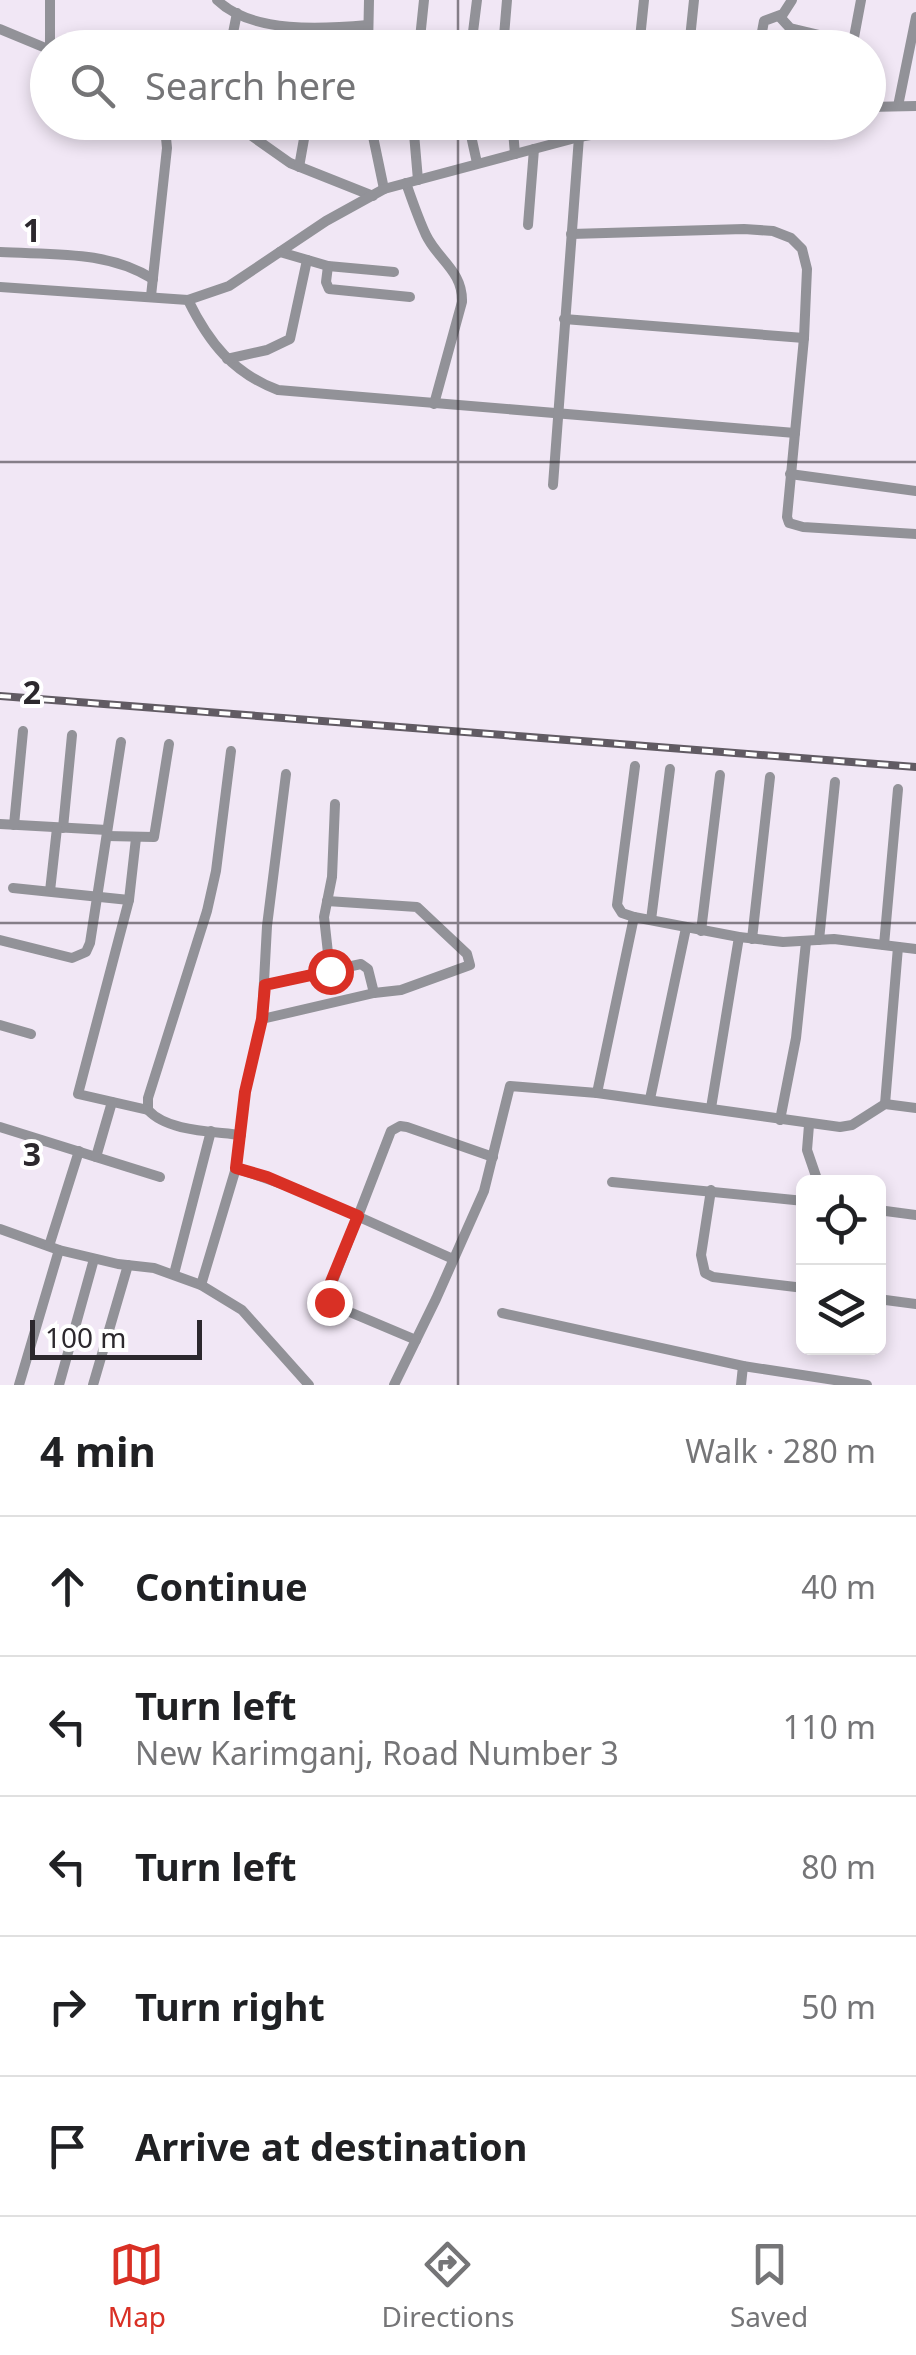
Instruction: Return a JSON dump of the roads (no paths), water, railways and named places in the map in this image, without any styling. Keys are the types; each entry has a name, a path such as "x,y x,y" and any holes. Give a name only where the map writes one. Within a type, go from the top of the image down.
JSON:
{"street":[{"path":"49,30 50,0"},
{"path":"216,0 237,13 298,28 368,25"},
{"path":"368,0 368,30"},
{"path":"421,30 424,0"},
{"path":"473,30 477,0"},
{"path":"504,30 506,0"},
{"path":"640,30 644,0"},
{"path":"691,30 694,0"},
{"path":"762,30 764,21 786,12 792,0"},
{"path":"856,30 861,0"},
{"path":"234,30 237,13"},
{"path":"779,16 797,30"},
{"path":"898,106 916,17"},
{"path":"0,30 30,41"},
{"path":"886,106 916,106"},
{"path":"151,296 166,140"},
{"path":"254,140 299,167 373,196"},
{"path":"299,167 303,140"},
{"path":"374,140 384,189"},
{"path":"413,140 412,181 427,238 459,278 462,289 462,302 434,404"},
{"path":"472,140 478,163"},
{"path":"513,140 515,154"},
{"path":"0,287 188,300 229,286 326,221 384,189 567,140"},
{"path":"553,485 579,140"},
{"path":"528,226 534,148"},
{"path":"572,234 744,229 773,231 791,238 802,250 807,269 804,338 786,510 790,522 795,526 916,534"},
{"path":"0,252 105,258 124,263 153,279"},
{"path":"280,252 328,266 394,272"},
{"path":"228,359 267,350 290,339 307,260"},
{"path":"328,266 329,288 410,297"},
{"path":"188,300 204,332 228,359 252,380 278,390 795,433"},
{"path":"564,319 804,338"},
{"path":"790,474 916,490"},
{"path":"14,826 24,730"},
{"path":"50,892 72,735"},
{"path":"0,940 72,958 81,956 90,943 120,742"},
{"path":"0,824 150,839 156,834 170,744"},
{"path":"148,1110 148,1098 216,871 230,751"},
{"path":"635,766 617,906 622,914 739,938 916,948"},
{"path":"651,920 670,769"},
{"path":"201,1285 236,1168 245,1092 262,1019 267,926 286,774"},
{"path":"701,930 720,775"},
{"path":"752,939 770,777"},
{"path":"819,940 835,782"},
{"path":"884,945 898,789"},
{"path":"330,971 324,917 335,804"},
{"path":"136,838 129,900 78,1094 148,1110 154,1117 172,1123 241,1135"},
{"path":"13,888 129,900"},
{"path":"262,1019 426,982 469,967 470,958 416,907 328,901"},
{"path":"596,1092 634,916"},
{"path":"650,1100 686,928"},
{"path":"711,1108 739,938"},
{"path":"780,1120 796,1038 806,942"},
{"path":"884,1104 898,947"},
{"path":"265,985 364,964 374,993"},
{"path":"0,1025 31,1034"},
{"path":"394,1385 484,1190 506,1092 514,1084 596,1092 809,1124 852,1125 884,1104 916,1108"},
{"path":"96,1157 112,1102"},
{"path":"809,1124 807,1150 816,1175"},
{"path":"0,1127 160,1176"},
{"path":"416,1340 326,1299 395,1128 407,1127 493,1158"},
{"path":"174,1274 211,1130"},
{"path":"19,1385 79,1152"},
{"path":"236,1168 267,1177 453,1259"},
{"path":"612,1182 796,1200"},
{"path":"711,1190 701,1255 705,1273 796,1287"},
{"path":"886,1211 916,1215"},
{"path":"0,1229 54,1248 174,1274 201,1285 242,1310 308,1385"},
{"path":"59,1385 94,1259"},
{"path":"93,1385 128,1265"},
{"path":"886,1300 916,1304"},
{"path":"502,1313 743,1366 867,1385"},
{"path":"742,1385 743,1366"}],"railway":[{"path":"0,696 916,767"}]}
